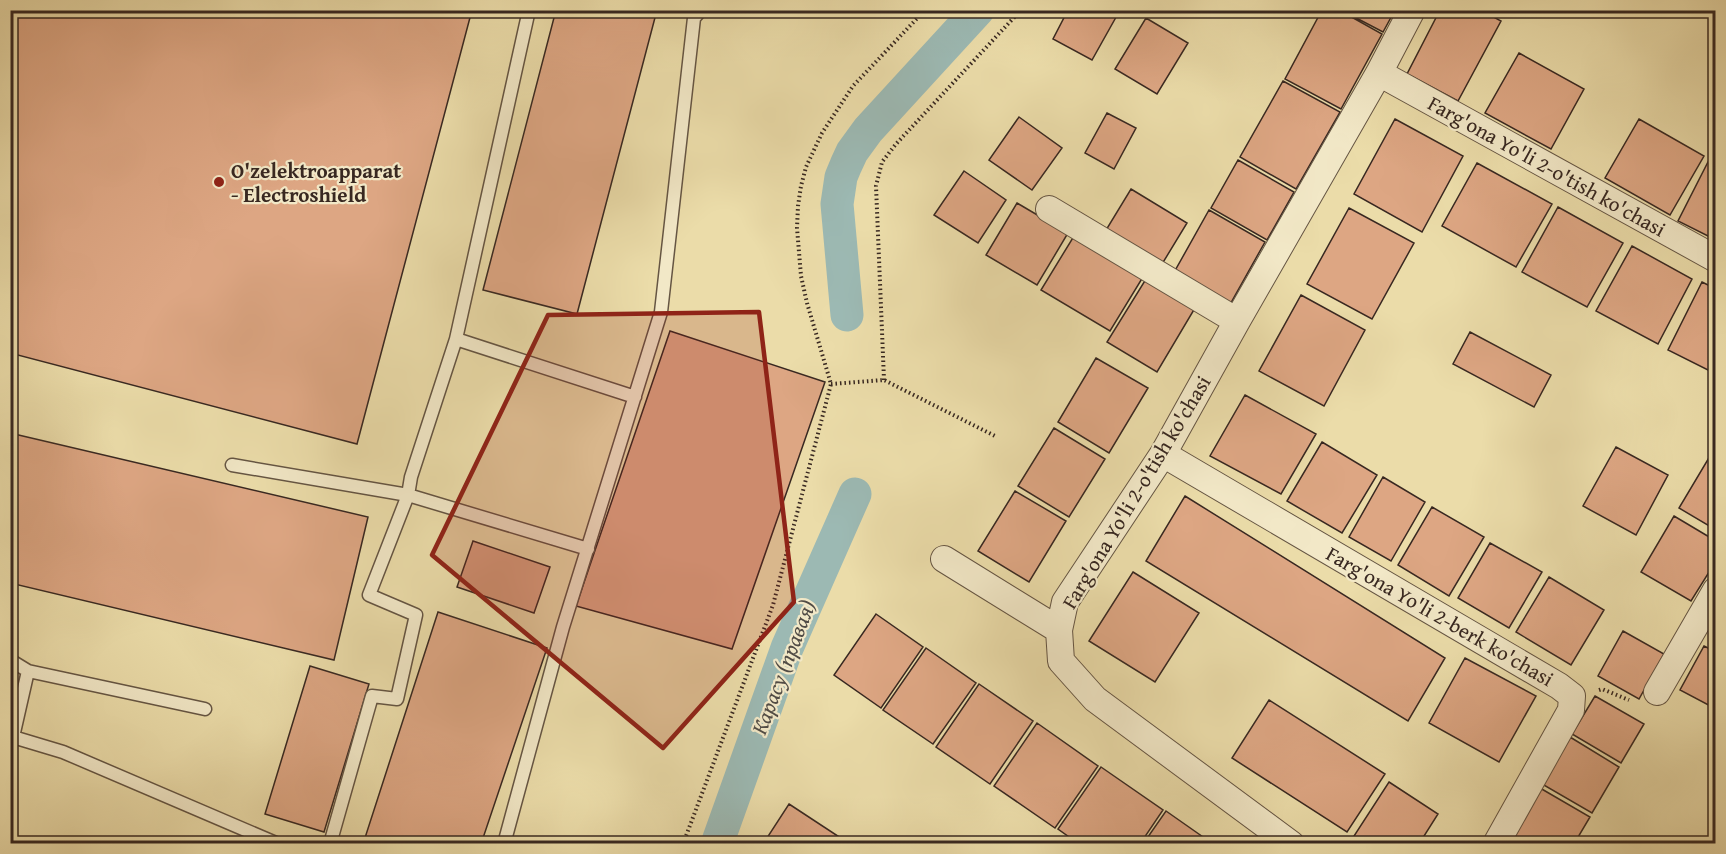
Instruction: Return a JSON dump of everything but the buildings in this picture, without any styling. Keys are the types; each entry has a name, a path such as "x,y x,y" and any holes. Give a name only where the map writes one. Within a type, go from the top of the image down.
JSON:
{"street":[{"name":"Farg'ona Yo'li 2-o'tish ko'chasi","path":"1291,843 1095,699 1060,661 1059,630 1065,602 1163,454 1412,10"},
{"name":"Farg'ona Yo'li 2-o'tish ko'chasi","path":"1378,73 1716,259"},
{"path":"1049,209 1237,321"},
{"name":"Farg'ona Yo'li 2-berk ko'chasi","path":"1163,454 1559,686 1572,696 1571,710 1496,843"},
{"path":"944,559 1059,630"},
{"path":"1657,692 1716,590"}],"lane":[{"path":"330,843 372,696 397,699 416,615 369,595 408,495 411,477 456,339 529,10"},
{"path":"504,843 563,627 661,312 694,18 701,10"},
{"path":"456,339 635,397"},
{"path":"232,465 408,495 588,549"},
{"path":"10,660 28,671 205,709"},
{"path":"28,671 12,742 63,752 257,839 278,843"}],"path":[{"path":"683,843 772,605 831,384 801,276 797,228 801,186 806,167 822,133 853,86 925,10"},
{"path":"884,380 876,219 876,186 882,162 896,144 1021,10"},
{"path":"831,384 884,380 995,436"},
{"path":"1572,696 1602,689 1646,707 1657,692"}],"highlighted area":[{"path":"759,312 794,602 663,748 432,555 548,315"}],"waterway":[{"name":"Карасу (правая)","path":"847,315 837,204 841,177 846,165 852,152 868,130 978,10"},
{"name":"Карасу (правая)","path":"717,844 787,648 855,494"}],"place":[{"name":"O'zelektroapparat - Electroshield","path":"219,182"}]}
